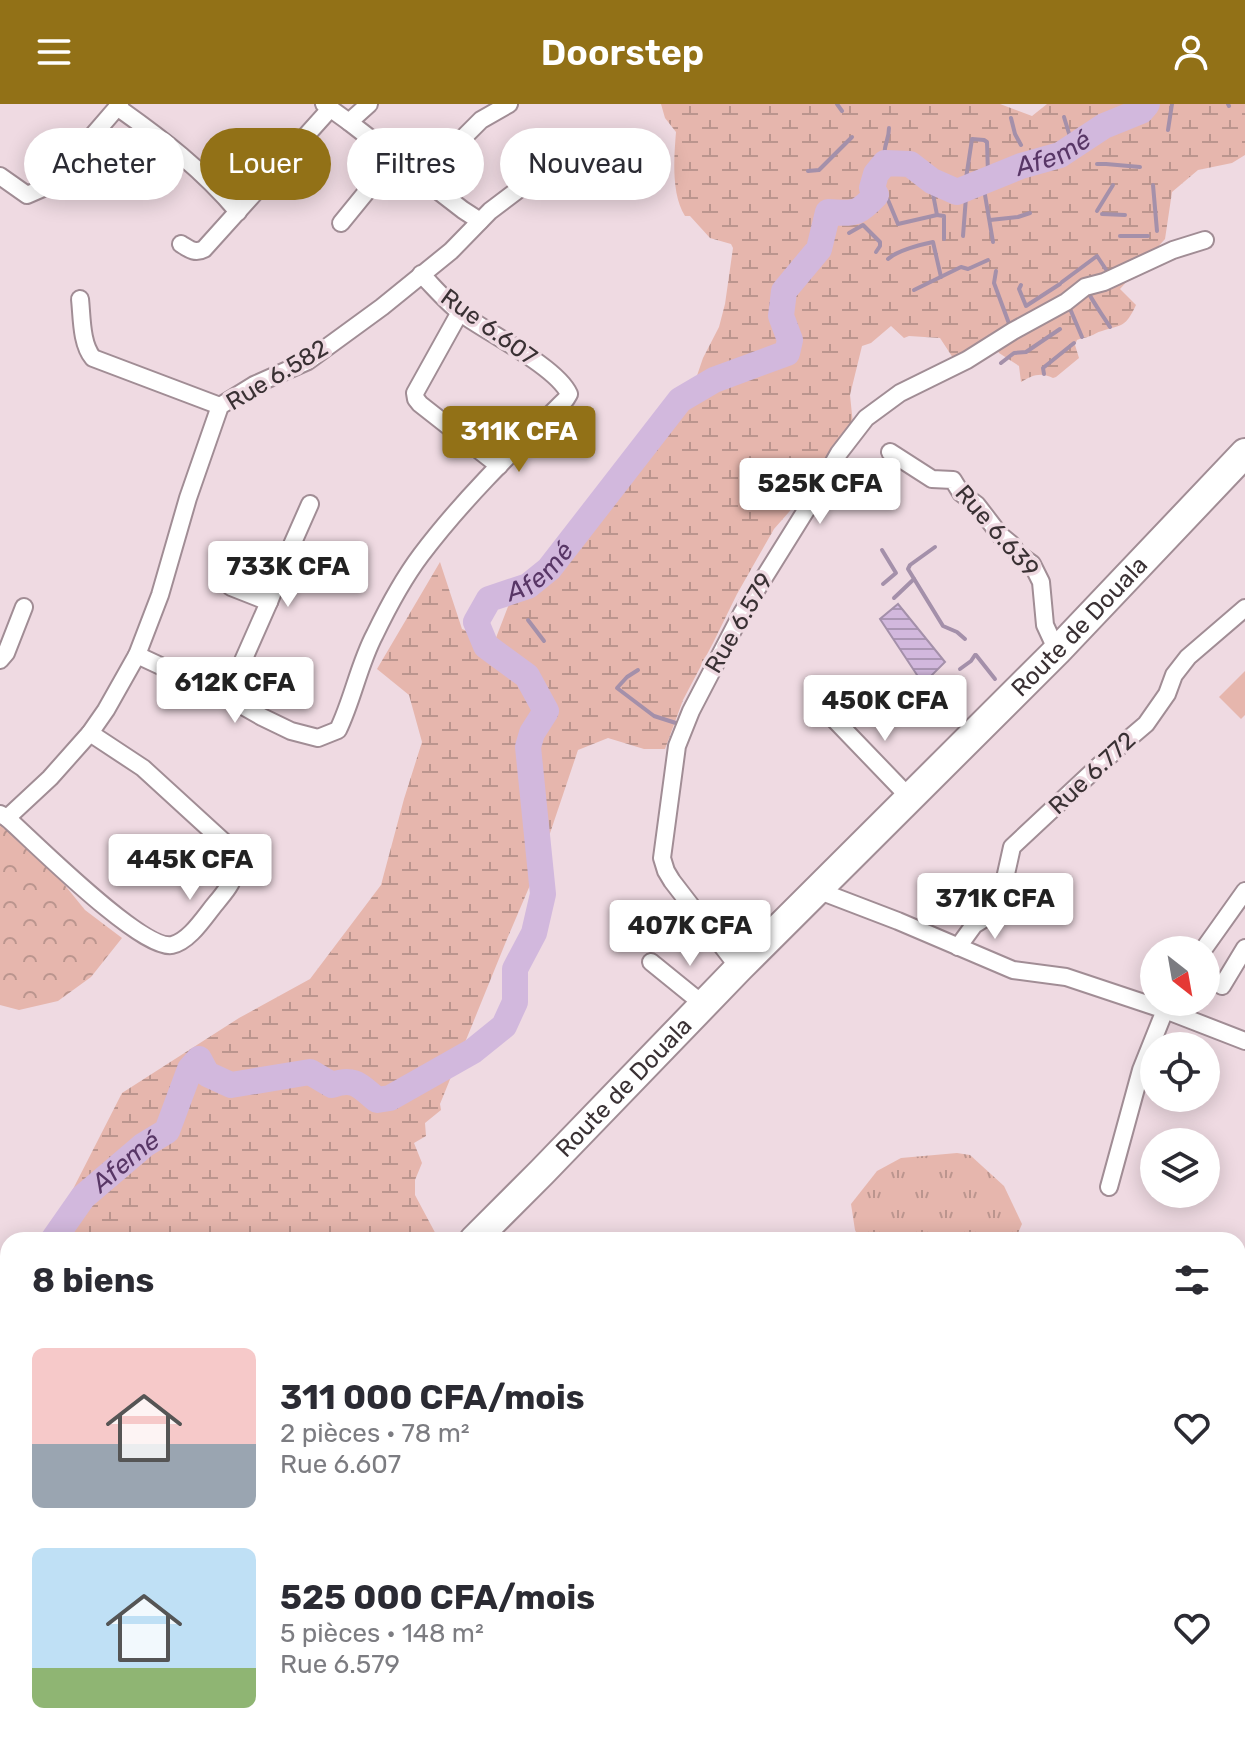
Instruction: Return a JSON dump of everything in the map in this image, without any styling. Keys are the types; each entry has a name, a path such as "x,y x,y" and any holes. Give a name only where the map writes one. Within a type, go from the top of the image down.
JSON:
{"highway":[{"name":"Route de Douala","path":"482,1232 739,968 1057,651 1245,453"}],"street":[{"path":"349,122 369,104"},
{"path":"473,128 509,104"},
{"path":"0,176 27,195 50,185 118,106 171,147 238,212"},
{"path":"181,244 192,251 204,249 327,106 356,128"},
{"path":"341,223 360,200"},
{"path":"450,200 480,221"},
{"name":"Rue 6.582","path":"4,816 50,778 90,733 137,655 160,595 188,498 220,406 254,385 308,361 451,251 505,200"},
{"name":"Rue 6.579","path":"739,968 672,881 662,858 677,746 691,711 729,637 839,453 866,418 900,393 967,360 1066,302 1085,287 1205,240"},
{"name":"Rue 6.607","path":"227,697 276,725 303,735 318,738 338,730 372,638 420,557 460,507 569,394 567,388 529,357 460,312 421,274"},
{"path":"80,299 86,345 93,358 220,406"},
{"path":"460,312 415,393 416,399 499,466"},
{"name":"Rue 6.639","path":"890,452 932,479 953,480 1000,535 1032,564 1041,582 1045,625 1057,651"},
{"path":"137,655 227,697 310,504"},
{"path":"231,587 269,602"},
{"path":"0,660 6,653 24,607"},
{"name":"Rue 6.772","path":"958,947 974,925 998,910 1012,847 1146,724 1188,657 1245,608"},
{"path":"832,717 909,797"},
{"path":"4,816 108,909 155,942 168,946 188,935 227,890 236,873 233,856 225,843 143,768 90,733"},
{"path":"817,890 1013,970 1066,977 1140,998"},
{"path":"1213,936 1245,891"},
{"path":"1222,986 1245,948"},
{"path":"651,962 704,1005"},
{"path":"1109,1187 1141,1070 1164,1016"},
{"path":"1190,1016 1245,1041"}],"green space":[{"path":"661,104 1000,104 1032,116 1047,104 1245,104 1245,155 1232,163 1198,170 1172,192 1165,239 1120,289 1136,305 1129,318 1119,326 1077,340 1075,345 1079,358 1056,377 1037,375 1021,382 1019,366 999,353 994,344 957,364 940,338 904,338 891,326 871,343 862,346 850,395 855,444 774,529 683,700 665,749 644,749 608,738 578,750 542,857 440,1104 441,1110 425,1123 426,1136 414,1143 422,1163 415,1180 415,1195 435,1232 51,1232 122,1093 239,1018 310,979 381,885 422,742 409,695 377,669 440,562 462,629 494,643 509,604 554,574 687,405 703,358 719,327 733,248 731,244 710,238 690,216 685,216 677,197 674,175 676,132 665,118"},
{"path":"1245,671 1245,715 1241,719 1219,697"},
{"path":"0,824 59,878 85,910 122,938 91,977 58,1001 19,1010 0,1005"},
{"path":"957,1153 970,1155 1004,1186 1022,1224 1018,1232 856,1232 851,1204 877,1171 901,1158"}],"shaded area":[{"path":"898,604 945,662 923,684 880,619"}],"waterway":[{"path":"837,104 842,111"},
{"name":"Afemé","path":"59,1232 83,1197 144,1145 167,1131 190,1069 199,1059 207,1074 231,1085 310,1072 332,1085 346,1082 357,1084 377,1100 390,1098 473,1051 504,1026 515,1002 515,969 534,933 543,894 528,747 532,733 546,711 527,676 486,646 476,622 489,599 528,586 549,569 680,400 714,380 787,353 790,340 781,316 784,291 819,249 828,212 850,213 864,207 876,195 872,188 876,174 885,163 910,164 932,181 957,192 1021,166 1060,155 1104,126 1141,111 1147,104"},
{"path":"1168,130 1172,104"},
{"path":"1064,117 1071,140"},
{"path":"1011,118 1021,145"},
{"path":"888,164 885,150 889,128"},
{"path":"808,171 819,170 852,137"},
{"path":"961,191 965,185 972,139 987,142 988,173 991,178"},
{"path":"1097,164 1140,167"},
{"path":"929,173 937,215 944,216 944,239"},
{"path":"1097,211 1113,185"},
{"path":"1153,185 1157,231"},
{"path":"985,195 993,242"},
{"path":"880,197 888,200 898,224 937,215"},
{"path":"963,236 966,197"},
{"path":"990,220 1030,213"},
{"path":"1102,214 1125,215"},
{"path":"849,233 863,225 880,242 876,252"},
{"path":"1120,236 1148,236"},
{"path":"888,259 903,250 933,242 941,277"},
{"path":"1062,282 1097,256 1107,271 1106,275"},
{"path":"914,290 961,267 968,269 988,260"},
{"path":"996,271 994,283 1011,329"},
{"path":"1021,285 1019,289 1026,306 1060,284"},
{"path":"1087,290 1110,327"},
{"path":"1068,304 1082,337"},
{"path":"1001,363 1014,353 1026,352 1060,329"},
{"path":"1044,374 1043,368 1074,343"},
{"path":"935,547 908,569 943,626 965,639"},
{"path":"882,550 896,573 883,584"},
{"path":"894,598 914,579"},
{"path":"528,620 544,641"},
{"path":"960,669 975,655"},
{"path":"976,655 995,679"},
{"path":"638,670 617,688 654,716 679,724"}]}
